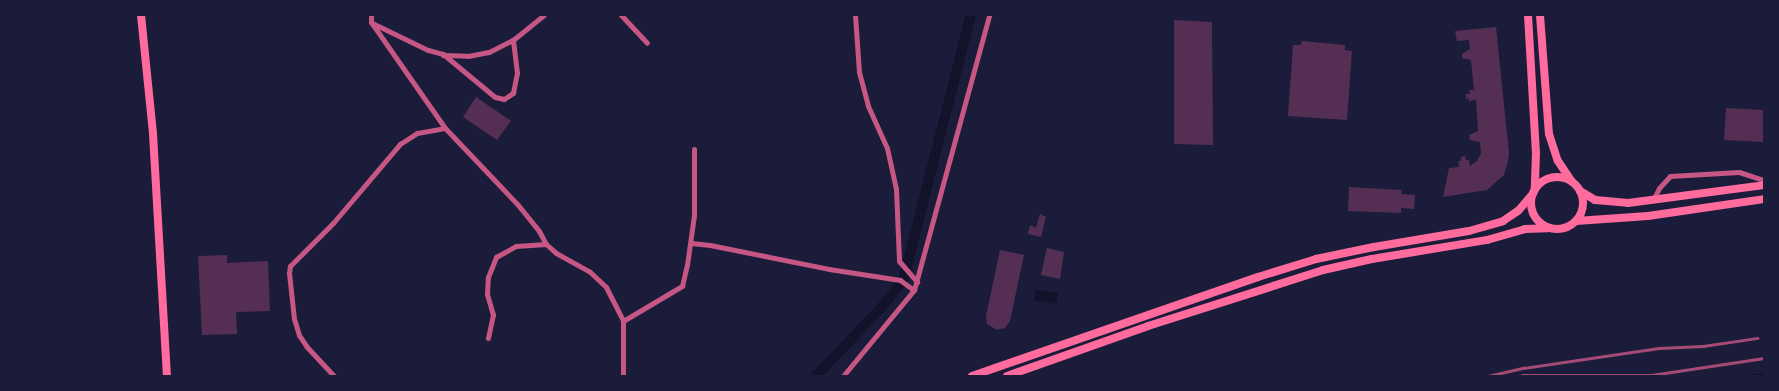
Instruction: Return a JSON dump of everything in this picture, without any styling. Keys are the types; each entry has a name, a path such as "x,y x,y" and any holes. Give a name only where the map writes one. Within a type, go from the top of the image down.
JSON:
{"main road":[{"path":"141,15 153,134 166,376"},
{"path":"1528,15 1536,153 1533,210 1536,217 1548,228"},
{"path":"1540,15 1550,134 1558,162 1580,191 1602,201 1628,203 1764,185"},
{"path":"972,376 1258,277 1316,259 1374,246 1469,231 1503,221 1518,211 1545,180 1559,177 1572,182"},
{"path":"1576,221 1583,206 1580,191"},
{"path":"1007,376 1148,326 1323,270 1372,259 1482,241 1525,229 1560,229 1576,221 1648,216 1764,199"}],"street":[{"path":"371,15 371,22 445,128 518,205 539,231 546,244 556,253 590,272 606,287 623,321 623,376"},
{"path":"371,22 428,50 443,54 468,56 489,52 513,40 544,15"},
{"path":"621,15 647,43"},
{"path":"855,15 859,72 868,106 887,148 896,189 899,261 917,282"},
{"path":"843,376 917,282 989,15"},
{"path":"443,54 495,97 504,99 513,93 517,73 513,40"},
{"path":"334,376 306,347 299,335 294,318 289,273 290,266 332,223 400,144 417,133 445,128"},
{"path":"623,321 682,286 691,243 694,215 694,149"},
{"path":"1654,200 1659,188 1670,176 1739,172 1764,180"},
{"path":"691,243 718,246 829,269 900,280 912,288"},
{"path":"488,338 493,315 486,294 488,277 496,257 516,246 546,244"}],"shaded area":[{"path":"1036,290 1058,293 1056,304 1034,300"}],"building":[{"path":"1174,20 1212,22 1213,145 1174,144"},
{"path":"1496,27 1509,153 1504,175 1487,190 1443,197 1449,168 1459,167 1458,161 1461,161 1461,157 1465,156 1466,160 1469,160 1470,166 1477,161 1481,153 1480,142 1470,140 1469,135 1478,131 1476,100 1469,101 1469,98 1466,99 1466,94 1470,94 1469,90 1474,90 1471,60 1462,58 1462,54 1470,49 1469,40 1457,41 1455,31"},
{"path":"1302,41 1345,45 1345,50 1352,51 1347,120 1288,116 1293,45 1301,45"},
{"path":"476,97 511,121 497,140 463,117"},
{"path":"1726,108 1764,110 1764,142 1724,140"},
{"path":"1349,187 1402,190 1401,194 1415,195 1414,209 1401,208 1401,213 1348,211"},
{"path":"1040,214 1046,217 1041,237 1028,234 1030,225 1036,228"},
{"path":"1047,248 1064,252 1060,279 1041,275"},
{"path":"1000,250 1024,255 1010,321 1005,328 997,330 987,324 986,316"},
{"path":"227,255 227,263 268,261 270,311 236,312 237,334 202,335 198,256"}],"waterway":[{"path":"816,376 881,308 903,281 971,15"},
{"path":"1748,376 1764,374"}],"railway":[{"path":"1488,376 1523,368 1659,348 1703,346 1757,338"},
{"path":"1645,376 1764,358"},
{"path":"1522,375 1652,375"}]}
